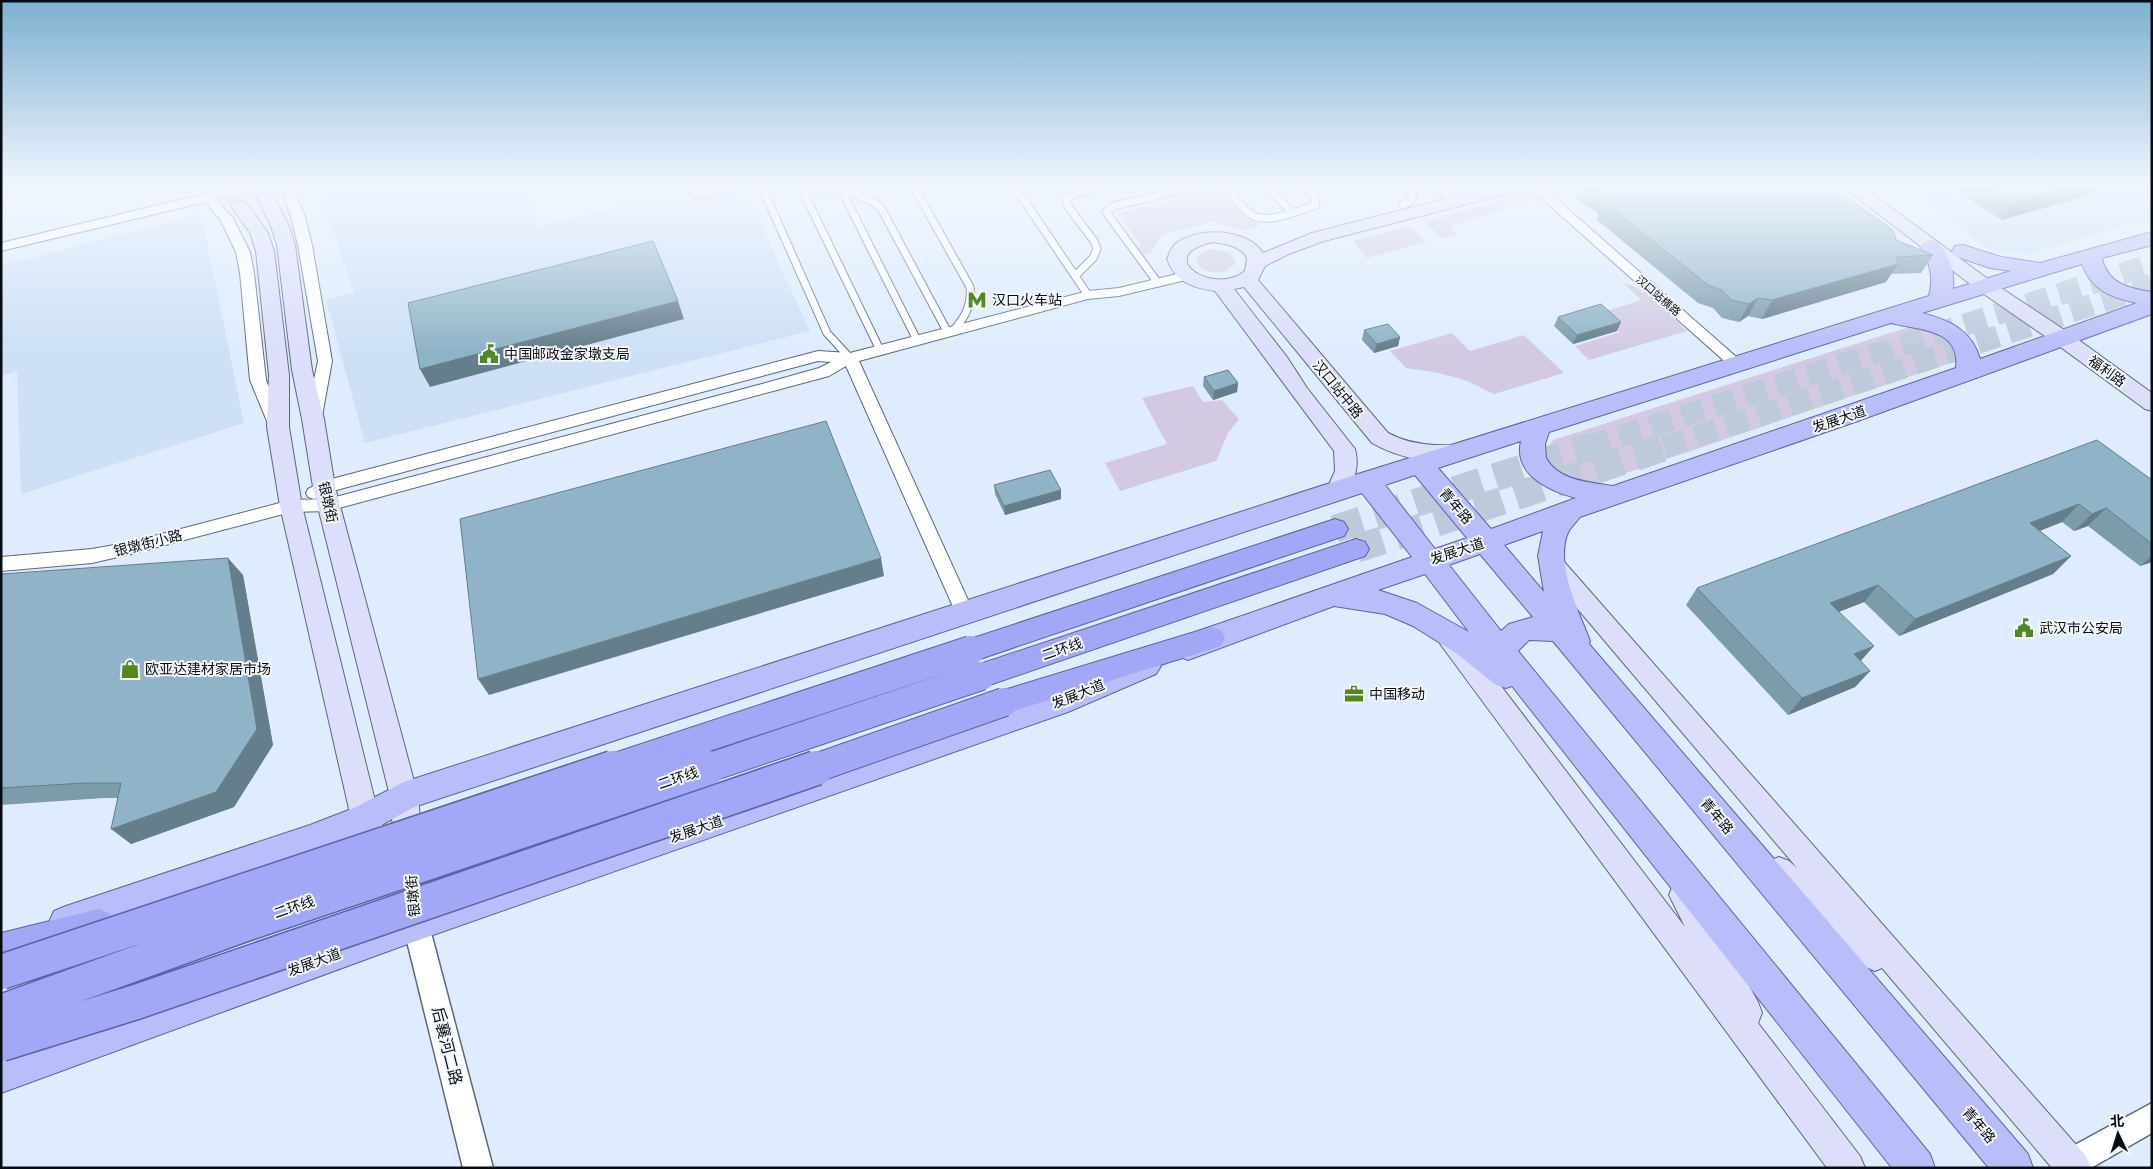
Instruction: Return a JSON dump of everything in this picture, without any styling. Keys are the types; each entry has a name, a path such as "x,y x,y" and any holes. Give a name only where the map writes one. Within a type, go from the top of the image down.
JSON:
{"highway":[{"name":"二环线","path":"1,1012 976,663 1334,529"},
{"name":"二环线","path":"1,972 237,892 976,663 1356,549"},
{"path":"1,1044 145,998 716,804 1004,702 1211,638"},
{"path":"1,950 237,892"}],"main road":[{"name":"银墩街","path":"262,242 268,270 278,375 278,427 291,506 365,818 416,925"},
{"name":"银墩街","path":"285,242 302,370 313,419 326,496 404,796 416,925"},
{"path":"1192,242 1185,245 1176,257 1180,270 1186,276 1202,284 1221,286 1231,285 1283,250 1306,242"},
{"path":"1237,242 1255,256 1252,271"},
{"path":"1243,245 1257,242"},
{"path":"1925,242 1993,284"},
{"path":"1950,242 1963,251 1993,284"},
{"path":"1,944 311,839 365,818 404,796 620,724 1456,452 2043,268 2138,242"},
{"path":"1931,246 1939,258 1944,276 1939,301"},
{"path":"1963,251 2013,266 2043,268"},
{"path":"2091,254 2092,270 2103,282 2121,292 2152,299"},
{"name":"汉口站中路","path":"1252,271 1380,438 1393,446 1410,451 1456,452"},
{"name":"福利路","path":"1993,284 2062,338 2152,404"},
{"path":"1221,286 1344,449 1348,460 1346,474 1337,491"},
{"name":"发展大道","path":"1,1075 416,925 1057,703 1211,638 1571,510 1846,416 2152,306"},
{"path":"1890,317 1919,319 1947,330 1965,346 1969,356 1967,373"},
{"path":"1539,427 1533,437 1532,447 1534,459 1540,470 1552,480 1564,486 1581,491 1617,495"},
{"name":"青年路","path":"1420,464 2014,1168"},
{"path":"1367,481 1502,653 1550,710 1916,1168"},
{"path":"1571,510 1558,527 1552,544 1551,562 1582,656"},
{"path":"1551,562 2072,1166"},
{"path":"1329,596 1365,599 1392,605 1414,614 1476,652 1550,710"},
{"path":"1502,653 1509,639 1516,633 1526,629 1541,628 1561,631"},
{"path":"1446,632 1848,1168"},
{"path":"620,724 604,749 597,769 598,792 608,814 624,830 646,846"},
{"path":"1717,816 1945,1019"},
{"path":"1656,842 1784,1082"}],"street":[{"path":"1,247 24,242"},
{"path":"238,242 243,252 247,272 258,380 278,427"},
{"path":"305,242 325,360 313,419"},
{"name":"汉口站横路","path":"1597,242 1737,365"},
{"name":"银墩街小路","path":"1,564 102,554 326,496 780,384 824,372 850,358 1088,294 1119,292 1186,276"},
{"path":"850,358 964,612"},
{"name":"后襄河二路","path":"416,925 478,1168"},
{"path":"2072,1166 2152,1117"}],"lane":[{"path":"786,242 827,334 850,358"},
{"path":"828,242 880,350"},
{"path":"867,242 917,340"},
{"path":"900,242 951,330 968,311 971,295 970,287 945,242"},
{"path":"1052,242 1088,294"},
{"path":"1075,276 1093,258 1098,249 1094,242"},
{"path":"1128,242 1158,283"}],"shaded area":[{"path":"95,242 207,242 244,423 21,494 17,371 1,376 1,266"},
{"path":"337,242 769,242 810,331 365,443 326,300 354,292"},
{"path":"1139,242 1158,242 1151,253 1138,257"},
{"path":"1353,242 1426,242 1367,258"},
{"path":"1979,242 2071,242 2027,254 1990,250"},
{"path":"1207,250 1220,250 1229,253 1234,259 1235,264 1224,272 1211,272 1203,269 1196,259"},
{"path":"1623,283 1641,290 1649,296 1687,331 1589,360 1575,346 1620,332 1600,313 1642,300"},
{"path":"1924,326 1949,337 1959,356 1953,362 1596,483 1571,480 1557,474 1543,455 1553,440 1906,328"},
{"path":"1452,333 1470,351 1524,335 1564,373 1494,394 1467,381 1439,373 1406,368 1390,351"},
{"path":"1193,386 1203,402 1222,400 1239,419 1228,433 1216,461 1120,491 1105,463 1167,444 1142,398"}],"building":[{"name":"中国邮政金家墩支局","path":"651,242 653,242 678,301 420,369 408,303"},
{"path":"1654,242 1900,242 1933,255 1896,257 1898,264 1772,300 1758,298 1749,304 1731,300 1722,290 1708,285"},
{"path":"1601,304 1621,322 1577,335 1558,317"},
{"path":"1388,324 1400,337 1377,344 1364,330"},
{"path":"1228,370 1238,383 1214,391 1204,377"},
{"path":"826,421 881,558 478,679 460,519"},
{"path":"2097,440 2152,480 2152,544 2106,508 2092,514 2079,504 2030,523 2071,556 1915,619 1878,585 1830,603 1874,646 1854,654 1870,671 1802,698 1697,588"},
{"path":"1050,470 1061,490 1004,506 994,485"},
{"name":"欧亚达建材家居市场","path":"228,558 257,729 216,792 111,829 121,783 84,783 1,788 1,574"}],"tunnel":[{"path":"1588,447 2152,264"},
{"path":"1664,447 2152,285"},
{"path":"1335,529 1592,446"},
{"path":"1356,549 1668,446"}],"place":[{"name":"汉口火车站","path":"977,300"},
{"name":"中国邮政金家墩支局","path":"489,354"},
{"name":"武汉市公安局","path":"2024,628"},
{"name":"欧亚达建材家居市场","path":"130,669"},
{"name":"中国移动","path":"1354,694"}]}
